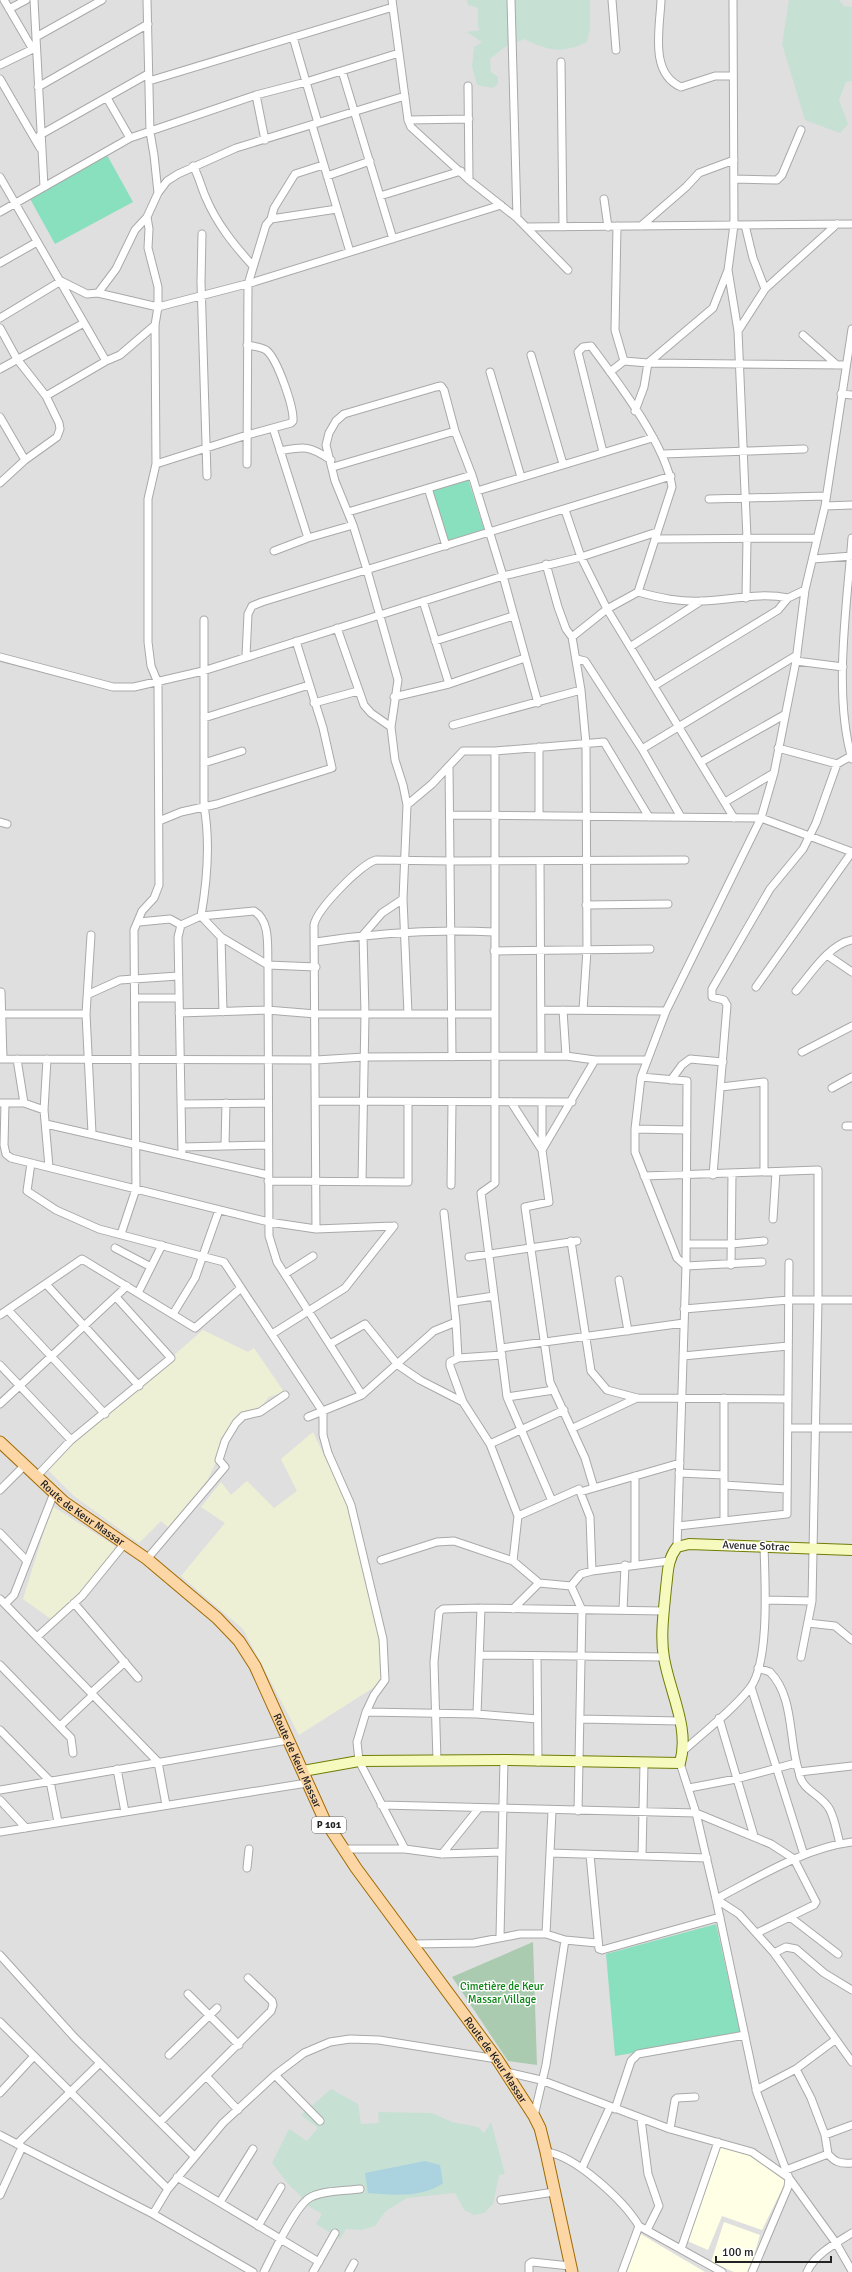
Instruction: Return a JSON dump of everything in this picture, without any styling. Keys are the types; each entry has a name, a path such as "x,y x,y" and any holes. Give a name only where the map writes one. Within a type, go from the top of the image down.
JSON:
{"main road":[{"name":"Route de Keur Massar","path":"0,1442 54,1493 147,1559 217,1618 239,1641 255,1666 324,1819 344,1849 506,2072 534,2116 540,2128 546,2152 571,2269"}],"street":[{"path":"4,0 34,48"},
{"path":"9,9 26,0"},
{"path":"34,0 36,37 34,48 44,187"},
{"path":"36,37 102,0"},
{"path":"147,0 150,132 158,193"},
{"path":"511,0 517,218"},
{"path":"612,0 616,50"},
{"path":"661,0 659,52 663,70 670,80 681,87 715,76 733,76"},
{"path":"635,411 644,387 648,363 713,308 728,270 734,225 733,0"},
{"path":"40,135 107,98 149,78 293,38 393,4 408,120 416,133 461,171 469,180 517,218 568,270"},
{"path":"38,87 148,24"},
{"path":"293,38 306,82 323,165 350,252"},
{"path":"0,65 34,48"},
{"path":"0,212 130,138 256,95 306,82 399,53"},
{"path":"561,62 563,227"},
{"path":"342,71 393,239"},
{"path":"0,79 41,150"},
{"path":"468,86 469,180"},
{"path":"256,95 265,140"},
{"path":"98,293 116,269 135,230 147,217 158,193 168,181 193,166 236,148 405,96"},
{"path":"107,98 130,138"},
{"path":"408,120 469,119"},
{"path":"734,179 777,180 782,175 801,130"},
{"path":"641,226 686,187 699,173 734,160"},
{"path":"327,176 370,161"},
{"path":"247,464 248,284 266,225 271,219 274,208 295,174 323,165"},
{"path":"193,166 205,196 226,234 253,266"},
{"path":"380,196 461,171"},
{"path":"0,177 106,361"},
{"path":"604,199 608,226"},
{"path":"60,281 87,294 98,293 158,307 202,297 248,284 501,205"},
{"path":"271,219 337,209"},
{"path":"121,1234 136,1189 134,930 139,922 142,911 154,898 159,885 160,821 158,682 151,666 148,634 148,499 156,464 155,325 158,307 158,287 148,248 149,229 147,217"},
{"path":"738,331 765,289 837,224"},
{"path":"526,227 852,224"},
{"path":"745,225 753,258 765,289"},
{"path":"617,226 615,330 624,360"},
{"path":"202,234 204,448 207,476"},
{"path":"0,263 38,242"},
{"path":"728,270 738,331 747,538 746,598"},
{"path":"0,318 60,281"},
{"path":"0,369 84,322"},
{"path":"46,396 127,350 155,325"},
{"path":"0,328 18,359 46,396 59,423 57,437 25,460 0,483"},
{"path":"762,1262 731,1265 686,1266 677,1258 635,1152 635,1129 641,1077 646,1060 666,1011 761,818 774,773 796,658 805,590 825,506 845,365 852,330"},
{"path":"803,335 837,365"},
{"path":"156,464 204,448 291,423 293,420 284,384 266,351 247,345"},
{"path":"572,637 607,609 638,592 672,487 671,476 663,454 610,372 591,346 579,349 603,452"},
{"path":"530,355 563,464"},
{"path":"610,372 624,360 648,363 845,365"},
{"path":"490,372 521,477"},
{"path":"408,1014 403,899 407,805 403,785 395,760 390,727 398,680 367,570 353,525 335,481 332,464 326,445 328,433 336,421 344,414 436,386 441,386 444,390 455,431 472,475 503,576 538,703"},
{"path":"841,394 852,395"},
{"path":"0,417 25,460"},
{"path":"273,428 308,538"},
{"path":"332,464 455,431"},
{"path":"477,491 652,438"},
{"path":"280,451 304,446 311,448 332,464"},
{"path":"663,454 804,449"},
{"path":"348,512 472,475"},
{"path":"246,656 248,614 252,606 671,476"},
{"path":"428,488 446,546"},
{"path":"709,499 826,496"},
{"path":"825,506 852,505"},
{"path":"564,510 582,557 607,609 734,818"},
{"path":"274,552 308,538 353,525"},
{"path":"0,657 113,687 134,687 203,671 246,656 503,576 546,564 582,557 656,536 817,538"},
{"path":"778,748 837,764 852,758 846,726 843,667 848,626 852,538"},
{"path":"813,559 851,556"},
{"path":"546,564 558,607 566,629 572,637 577,659 586,744 585,816 587,950 583,1010"},
{"path":"654,686 778,610 788,598 805,590"},
{"path":"638,592 672,601 701,601 772,595 788,598"},
{"path":"423,601 448,684"},
{"path":"630,647 701,601"},
{"path":"436,641 513,616"},
{"path":"201,916 206,878 207,835 204,806 204,620"},
{"path":"337,628 364,705 371,713 390,727"},
{"path":"160,821 181,812 216,804 332,768 323,728 296,641"},
{"path":"394,697 448,684 526,658"},
{"path":"642,749 796,658 843,667"},
{"path":"577,659 585,661 589,666 642,749 681,817"},
{"path":"204,718 309,685"},
{"path":"453,725 581,690"},
{"path":"314,703 358,691"},
{"path":"701,762 784,715"},
{"path":"407,805 463,751 494,751 604,742 649,817"},
{"path":"539,747 539,816"},
{"path":"204,763 242,751"},
{"path":"494,751 495,1183 480,1193 507,1397 552,1501"},
{"path":"713,1175 722,1087 727,1005 724,1000 712,996 712,989 770,889 799,855 816,823 837,764"},
{"path":"449,766 452,1057"},
{"path":"725,802 774,773"},
{"path":"450,815 761,818 852,852 756,987"},
{"path":"316,1229 315,918 365,865 376,860 685,860"},
{"path":"540,861 542,1010 541,1056"},
{"path":"362,1182 365,1014 363,935 382,913 403,899"},
{"path":"586,905 668,904"},
{"path":"181,925 201,916 254,911 261,915 265,922 268,965 269,1236 278,1262 285,1274 362,1395"},
{"path":"201,916 221,937 268,965 316,967"},
{"path":"139,922 170,919 181,925"},
{"path":"181,925 178,937 178,998 181,1060 182,1151"},
{"path":"316,942 363,935 405,932 451,930 494,932"},
{"path":"91,935 89,994 86,1014 92,1133"},
{"path":"221,937 223,1012"},
{"path":"796,992 827,955 842,942 852,940"},
{"path":"494,951 650,949"},
{"path":"827,955 852,972"},
{"path":"89,994 120,980 178,976"},
{"path":"1,992 1,1059 89,1058 316,1060 364,1057 566,1056 595,1060 646,1060"},
{"path":"135,998 178,998"},
{"path":"179,1013 267,1010 316,1014 494,1014"},
{"path":"542,1010 666,1011"},
{"path":"563,1010 566,1056"},
{"path":"2,1014 86,1014"},
{"path":"802,1052 852,1026"},
{"path":"17,1059 24,1103"},
{"path":"47,1059 44,1110 49,1167"},
{"path":"671,1080 682,1064 690,1059 723,1062"},
{"path":"542,1150 572,1102 595,1060"},
{"path":"641,1077 687,1081 686,1266 678,1526 677,1547 669,1561 664,1611 664,1657 680,1721 683,1751 680,1763 689,1788 707,1858 756,2090 788,2174 836,2243 852,2271"},
{"path":"832,1088 852,1077"},
{"path":"722,1087 764,1082 764,1172"},
{"path":"316,1101 572,1102"},
{"path":"46,1124 182,1151 268,1178 316,1181 408,1182 408,1102"},
{"path":"451,1185 452,1102"},
{"path":"510,1102 542,1150"},
{"path":"542,1102 542,1150 549,1202 525,1207 550,1382 586,1458 594,1488"},
{"path":"44,1110 24,1103 2,1103 5,1151 12,1158 269,1222 316,1229 394,1226 345,1288 272,1334"},
{"path":"225,1146 226,1103"},
{"path":"181,1104 268,1103"},
{"path":"635,1129 687,1130"},
{"path":"182,1151 225,1146 268,1145"},
{"path":"31,1163 27,1191 56,1210 99,1229 202,1254 224,1262 323,1412 323,1435 328,1453 351,1505 383,1639 385,1680 374,1695 366,1712 357,1742 359,1761 405,1849"},
{"path":"644,1176 713,1175 818,1170 818,1300 812,1601 801,1657"},
{"path":"773,1219 776,1172"},
{"path":"731,1265 732,1173"},
{"path":"173,1314 195,1278 202,1254 219,1210"},
{"path":"444,1213 456,1322 458,1358"},
{"path":"469,1257 574,1241 585,1336 591,1371 601,1385 607,1390 637,1398 788,1399"},
{"path":"686,1244 731,1244 764,1241"},
{"path":"138,1293 162,1245"},
{"path":"115,1248 151,1267"},
{"path":"285,1274 313,1256"},
{"path":"0,1315 82,1259 195,1328 241,1288"},
{"path":"678,1526 787,1514 789,1263"},
{"path":"619,1280 628,1331"},
{"path":"46,1284 139,1386"},
{"path":"0,1404 127,1286"},
{"path":"454,1302 494,1296"},
{"path":"36,1477 71,1440 105,1414 171,1358 116,1297"},
{"path":"684,1309 789,1300 852,1300"},
{"path":"8,1310 105,1414"},
{"path":"308,1418 362,1395 398,1365 406,1353 434,1330 456,1322"},
{"path":"513,1561 518,1516 490,1444 463,1402 450,1366 450,1362 458,1358 545,1342 684,1323"},
{"path":"330,1344 365,1324 398,1365 420,1380 463,1402"},
{"path":"683,1356 788,1346"},
{"path":"0,1366 71,1440"},
{"path":"507,1397 554,1390"},
{"path":"147,1559 225,1467 219,1460 225,1442 236,1423 243,1416 260,1412 285,1395"},
{"path":"572,1428 637,1398"},
{"path":"724,1398 724,1521"},
{"path":"490,1444 564,1410"},
{"path":"788,1428 852,1428"},
{"path":"580,1492 680,1463"},
{"path":"0,1490 24,1466"},
{"path":"679,1474 724,1475"},
{"path":"635,1476 635,1564"},
{"path":"724,1485 787,1489"},
{"path":"518,1516 579,1489 590,1517 592,1571"},
{"path":"54,1493 14,1595 2,1601 158,1762 166,1805"},
{"path":"0,1533 27,1561"},
{"path":"381,1560 437,1542 454,1541 513,1561 539,1583 571,1586"},
{"path":"37,1637 74,1603 125,1543"},
{"name":"Avenue Sotrac","path":"677,1547 689,1544 852,1550"},
{"path":"683,1751 751,1687 758,1668 766,1600 764,1547"},
{"path":"571,1586 581,1574 592,1571 625,1565 669,1561"},
{"path":"623,1610 625,1565"},
{"path":"513,1609 539,1583"},
{"path":"571,1586 582,1610 578,1811"},
{"path":"766,1600 812,1601"},
{"path":"74,1603 138,1678"},
{"path":"437,1761 434,1662 439,1612 443,1609 481,1608 664,1611"},
{"path":"478,1714 481,1655 481,1608"},
{"path":"808,1623 835,1626 852,1640"},
{"path":"481,1655 664,1657"},
{"path":"537,1656 538,1762"},
{"path":"60,1726 125,1662"},
{"path":"0,1665 71,1738 73,1753"},
{"path":"758,1668 770,1672 781,1689 788,1710 800,1779 804,1785 824,1800 831,1810 840,1844"},
{"path":"751,1687 804,1855"},
{"path":"366,1712 478,1714 538,1719"},
{"path":"719,1718 754,1836"},
{"path":"580,1719 680,1721"},
{"path":"1,1734 50,1781 58,1822"},
{"path":"0,1790 288,1740"},
{"path":"303,1771 359,1761 504,1760 644,1764 680,1763"},
{"path":"500,1936 504,1760"},
{"path":"689,1788 796,1763"},
{"path":"642,1856 644,1764"},
{"path":"799,1772 852,1766"},
{"path":"117,1770 125,1812"},
{"path":"0,1832 308,1783"},
{"path":"0,1800 26,1828"},
{"path":"381,1805 503,1808 552,1811 696,1813 754,1836 771,1844 794,1859 816,1902 814,1905 757,1933"},
{"path":"442,1854 479,1808"},
{"path":"546,1934 552,1811"},
{"path":"716,1899 794,1859 840,1844 852,1842"},
{"path":"247,1868 249,1849"},
{"path":"344,1849 405,1849 442,1854 502,1852"},
{"path":"550,1853 707,1858"},
{"path":"590,1854 597,1943 599,1949 602,1950 720,1917"},
{"path":"716,1899 739,1914 774,1953 852,2062"},
{"path":"790,1917 838,1954"},
{"path":"413,1944 474,1943 500,1936 520,1934 546,1934 565,1940 597,1943"},
{"path":"534,2116 541,2080 546,2065 565,1940"},
{"path":"774,1953 786,1947 796,1949 824,1973 852,1990"},
{"path":"0,1955 50,2011 100,2063 194,2156"},
{"path":"160,2122 239,2045 271,2011 273,2005 272,2001 248,1978"},
{"path":"188,1994 239,2045"},
{"path":"169,2055 218,2008"},
{"path":"0,2023 168,2189"},
{"path":"582,2168 612,2108 631,2061 638,2054 745,2035"},
{"path":"153,2214 168,2189 194,2156 223,2124 275,2076 304,2053 330,2042 350,2039 379,2040 496,2059"},
{"path":"756,2090 796,2069 835,2040"},
{"path":"0,2093 34,2056"},
{"path":"1,2192 20,2145 70,2092 100,2063"},
{"path":"796,2069 825,2135 828,2154 833,2160 842,2164 852,2163"},
{"path":"506,2072 541,2080 670,2129 752,2152 788,2174"},
{"path":"207,2076 238,2110"},
{"path":"275,2076 320,2121"},
{"path":"670,2129 675,2100 677,2098 695,2097"},
{"path":"641,2119 648,2174 659,2206 646,2230"},
{"path":"825,2135 852,2125"},
{"path":"0,2135 153,2214 253,2272"},
{"path":"681,2249 718,2142"},
{"path":"220,2202 253,2149"},
{"path":"546,2152 557,2153 582,2168 600,2183 639,2226 722,2272"},
{"path":"788,2174 828,2154"},
{"path":"752,2272 788,2187 788,2174"},
{"path":"178,2177 319,2262"},
{"path":"258,2226 281,2188"},
{"path":"264,2272 295,2215 306,2200 312,2197 360,2189"},
{"path":"501,2200 554,2192"},
{"path":"622,2272 639,2226"},
{"path":"313,2272 335,2233"},
{"path":"807,2272 810,2264 836,2243 852,2233"},
{"path":"529,2272 529,2264 532,2262 571,2269"},
{"path":"349,2272 354,2263"}],"shaded area":[{"path":"0,0 852,0 852,2272 0,2272"},
{"path":"467,0 590,0 590,29 587,42 578,46 556,50 524,39 505,47 490,59 491,72 498,77 498,84 493,88 477,85 472,67 474,47 482,42 467,32 480,30 478,27 478,8 468,5"},
{"path":"789,0 839,0 844,6 852,7 852,81 846,82 839,100 848,124 840,133 805,120 782,44"},
{"path":"203,1330 248,1352 254,1348 284,1392 269,1397 259,1409 241,1413 221,1438 217,1460 207,1481 168,1527 161,1521 139,1543 74,1496 48,1470 80,1437"},
{"path":"313,1432 362,1535 387,1679 299,1735 243,1629 181,1576 225,1523 201,1507 221,1482 231,1495 247,1481 274,1508 297,1491 281,1459"},
{"path":"52,1506 115,1546 112,1554 81,1593 51,1619 23,1599"},
{"path":"331,2089 358,2104 361,2124 379,2123 378,2112 432,2113 452,2122 478,2127 484,2133 491,2122 505,2174 499,2175 493,2204 484,2213 474,2215 464,2210 455,2193 407,2198 386,2211 375,2226 361,2230 346,2229 340,2239 316,2224 322,2214 306,2205 301,2213 295,2209 302,2197 288,2184 272,2163 289,2129 307,2141 318,2128 301,2115"},
{"path":"717,2140 754,2156 786,2181 762,2230 722,2216 708,2250 685,2240"},
{"path":"724,2222 760,2235 749,2272 734,2272 711,2262"},
{"path":"639,2233 705,2272 625,2272"}],"green space":[{"path":"107,155 133,202 55,244 29,197"},
{"path":"467,476 485,532 449,543 431,488"},
{"path":"716,1924 741,2035 615,2056 606,1954"},
{"name":"Cimetière de Keur Massar Village","path":"533,1942 537,2065 508,2061 452,1977"}],"water":[{"path":"425,2161 440,2165 443,2183 435,2188 417,2193 397,2195 368,2193 365,2173"}]}
